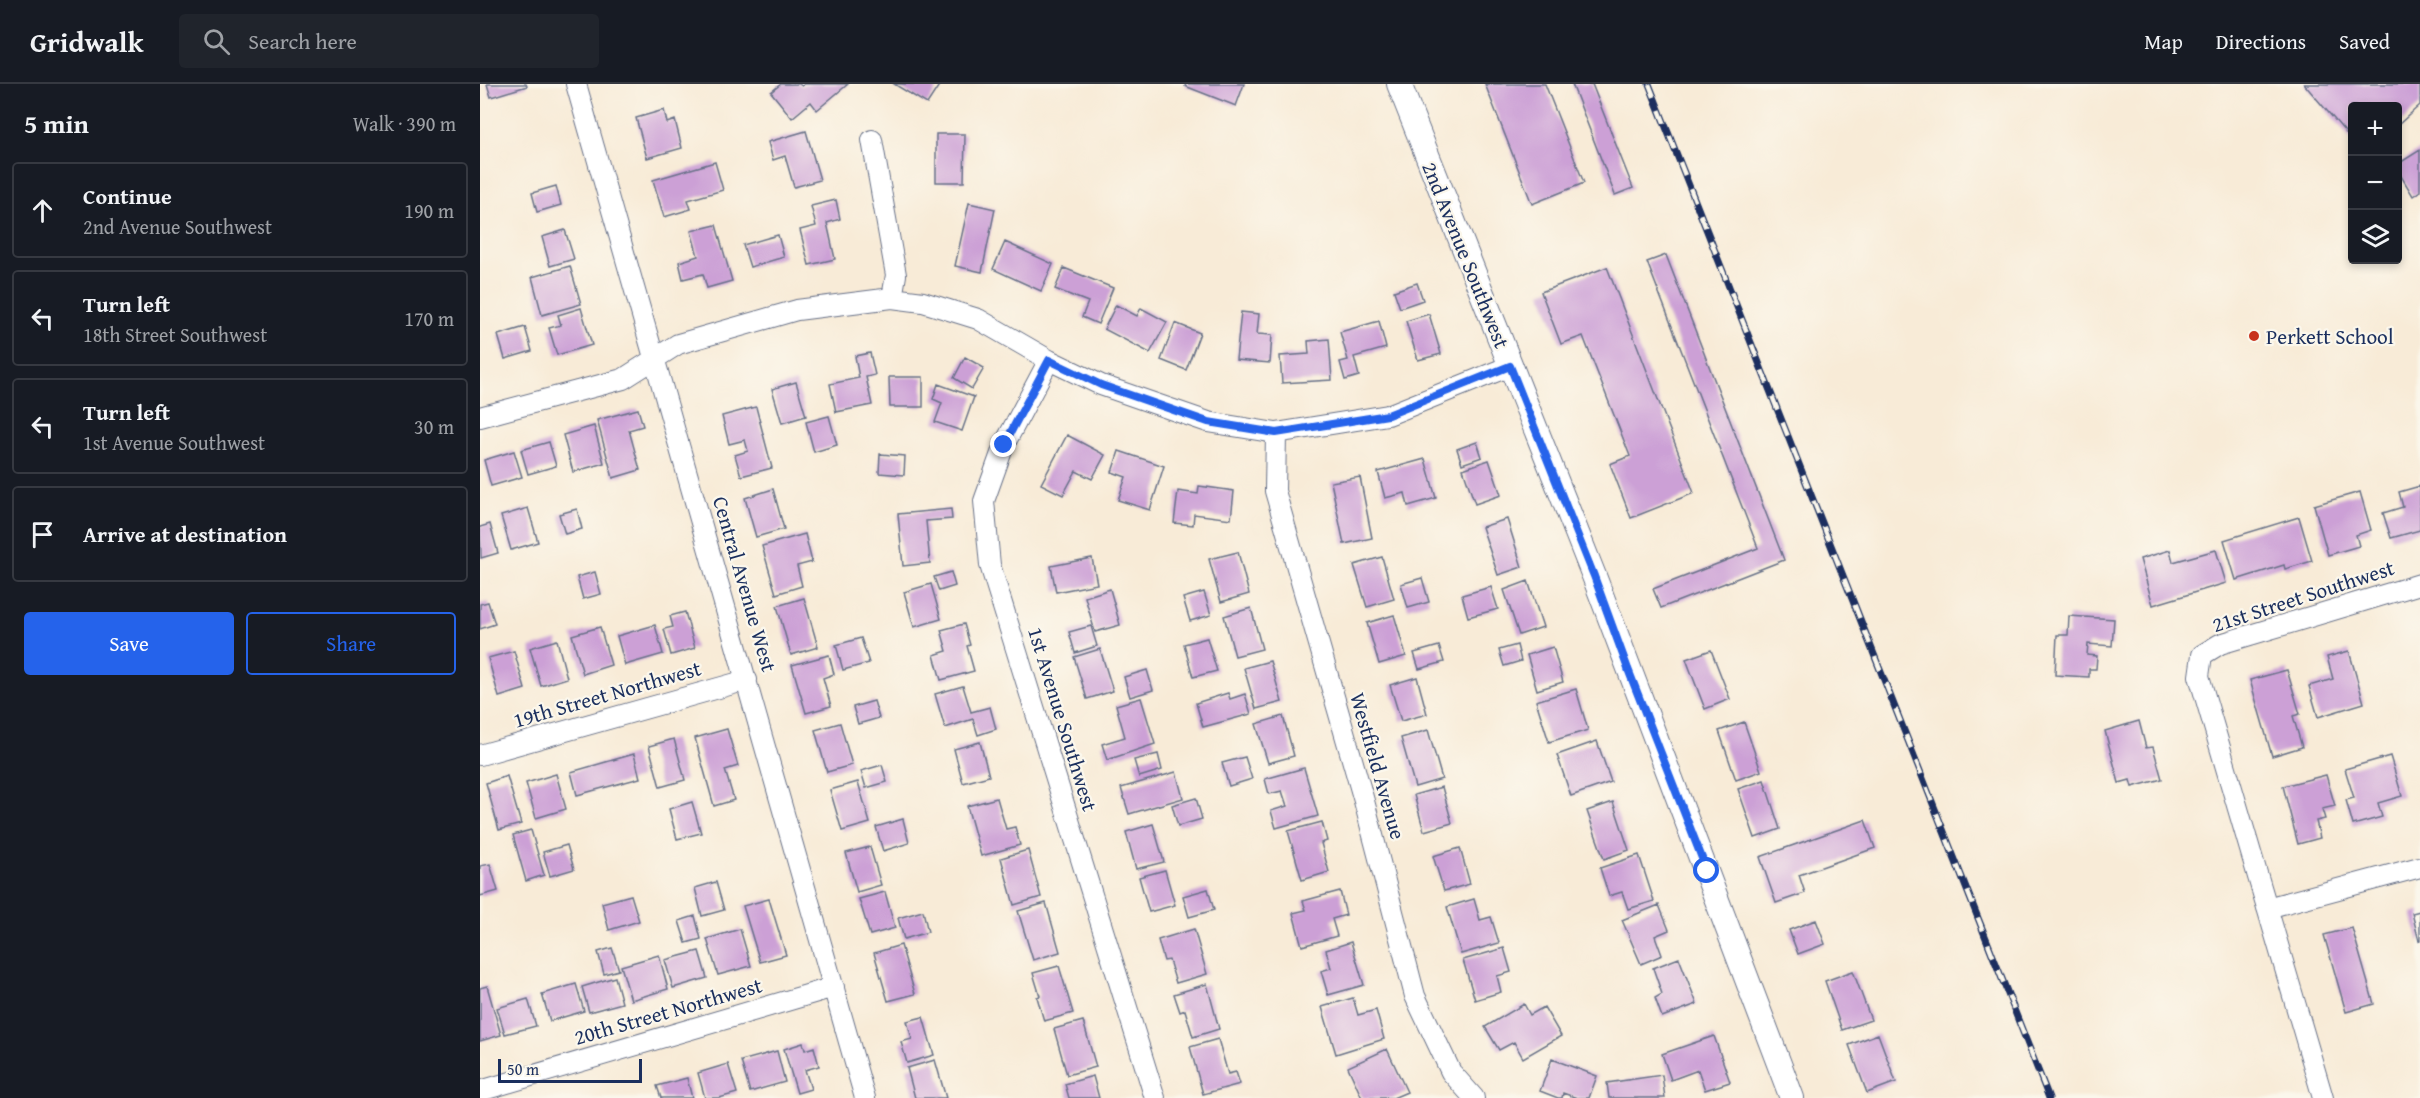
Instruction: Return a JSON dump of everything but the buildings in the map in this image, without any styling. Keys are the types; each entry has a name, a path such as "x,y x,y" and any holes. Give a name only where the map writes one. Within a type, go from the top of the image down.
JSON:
{"street":[{"name":"Central Avenue West","path":"576,84 865,1098"},
{"name":"2nd Avenue Southwest","path":"1399,84 1686,814 1792,1098"},
{"path":"872,140 896,275 892,298"},
{"path":"480,417 623,379 678,344 797,310 892,298 923,302 978,319 1049,360 1101,385 1208,422 1276,433 1388,415 1510,366"},
{"name":"1st Avenue Southwest","path":"1049,360 1004,445 984,501 990,565 1155,1098"},
{"name":"Westfield Avenue","path":"1276,433 1275,491 1364,801 1415,996 1451,1072 1474,1098"},
{"name":"21st Street Southwest","path":"2267,908 2199,676 2202,655 2220,644 2420,584"},
{"name":"19th Street Northwest","path":"480,755 747,680"},
{"path":"2323,1098 2267,908 2420,867"},
{"name":"20th Street Northwest","path":"480,1091 834,987"}],"railway":[{"path":"1649,84 2049,1098"}],"place":[{"name":"Perkett School","path":"2254,336"}],"route":[{"path":"1004,445 1049,360 1101,385 1208,422 1276,433 1388,415 1510,366 1594,576 1707,871"}]}
